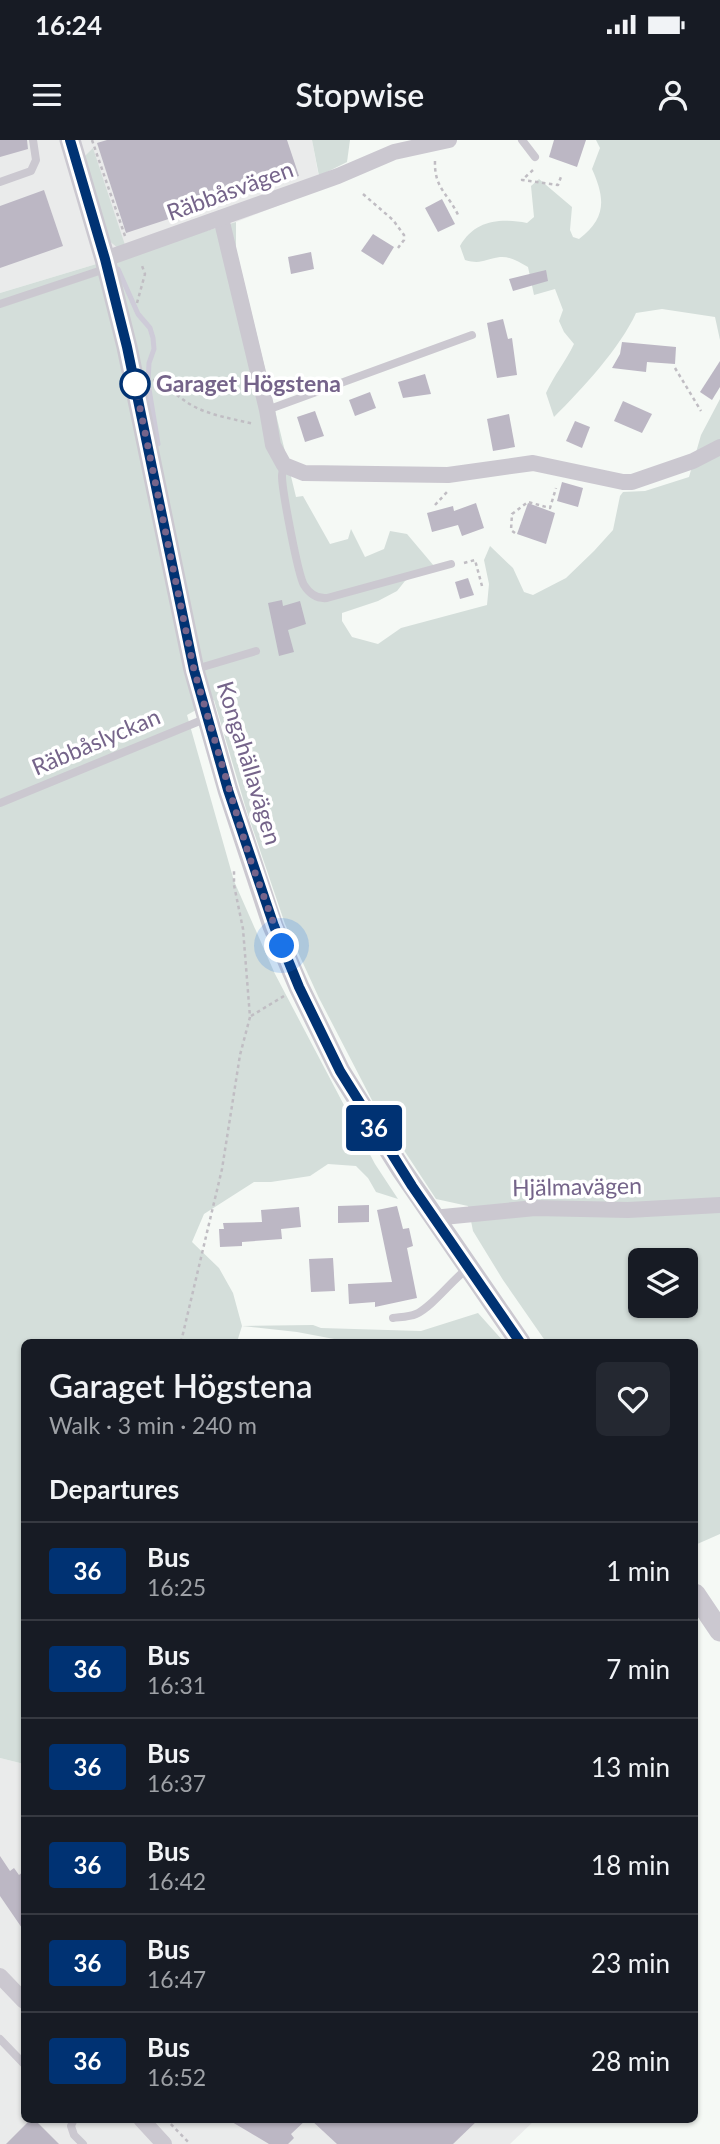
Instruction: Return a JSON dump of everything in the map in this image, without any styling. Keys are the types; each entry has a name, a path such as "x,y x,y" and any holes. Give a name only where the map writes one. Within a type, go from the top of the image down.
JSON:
{"street":[{"name":"Kongahällavägen","path":"70,140 107,263 130,359 194,670 249,856 299,987 340,1071 436,1222 518,1339"},
{"name":"Räbbåsvägen","path":"107,263 131,250 338,176 394,152 449,140"},
{"path":"221,218 273,445 284,465 304,473 448,475 533,463 632,482 693,461 720,447"},
{"name":"Hjälmavägen","path":"436,1222 443,1217 535,1208 628,1210 720,1205"},
{"path":"698,1598 720,1631"},
{"path":"0,1976 21,1998"},
{"path":"145,2123 164,2144"}],"lane":[{"path":"0,182 31,170 36,160 33,140"},
{"path":"522,140 535,158"},
{"path":"0,304 107,263"},
{"path":"267,410 472,335"},
{"path":"284,465 284,493 299,569 303,584 315,596 327,598 451,564"},
{"path":"194,670 256,651"},
{"name":"Räbbåslyckan","path":"0,803 207,718"},
{"path":"393,1318 413,1315 424,1309 452,1280 468,1268"},
{"path":"0,2039 21,2061"},
{"path":"72,2123 74,2135 83,2144"}],"path":[{"path":"92,140 131,250 145,274 139,290"},
{"path":"535,158 533,171 522,180 558,185 562,174"},
{"path":"435,161 434,174 438,184 459,216"},
{"path":"363,194 393,220 403,233 405,237 398,248"},
{"path":"675,368 701,411"},
{"path":"152,379 167,385 183,400 202,410 270,430"},
{"path":"514,533 511,530 512,514 528,502 550,508 556,488"},
{"path":"451,564 475,560 482,586"},
{"path":"182,1339 222,1169 240,1055 250,1017 243,929 234,885 234,869 238,861 249,856"},
{"path":"250,1017 299,987"},
{"path":"170,2123 190,2144"}],"shaded area":[{"path":"0,140 312,140 321,189 236,222 0,293"},
{"path":"312,140 350,140 347,162 319,176"},
{"path":"596,140 720,140 720,340 715,317 662,309 636,313 610,354 554,417 546,393 574,344 559,321 563,310 555,289 534,295 528,267 504,257 479,262 465,260 460,246 473,231 489,223 527,223 534,217 531,186 539,179 572,207 570,230 573,237 579,239 595,223 601,207 599,189 592,169 600,148"},
{"path":"93,148 126,248 118,248 108,240 84,157"},
{"path":"236,222 236,249 296,497 303,496 330,544 348,539 351,529 365,557 384,549 390,531 407,534 434,566 405,581 397,591 378,601 342,613 342,621 352,637 378,644 401,628 487,605 489,584 484,560 490,546 513,568 524,592 533,595 566,578 613,530 623,492 645,491 689,477 701,435 720,399 720,1534 698,1544 698,1339 544,1339 473,1231 468,1206 436,1199 375,1106 319,998 285,924 246,809 214,700 187,715 234,881 275,974 375,1164 398,1199 376,1192 368,1178 356,1166 328,1164 310,1176 254,1182 204,1214 192,1242 219,1268 233,1293 242,1326 238,1339 21,1339 21,1763 0,1758 0,293"},
{"path":"478,1313 501,1339 334,1339 242,1326 313,1325 321,1328 421,1331"},
{"path":"0,1758 21,1763 21,2123 532,2123 510,2144 0,2144"}],"building":[{"path":"0,140 27,140 28,149 0,157"},
{"path":"107,140 287,140 299,176 126,233 97,143"},
{"path":"554,140 586,140 577,167 549,157"},
{"path":"44,190 63,246 0,268 0,206"},
{"path":"442,199 455,224 438,232 425,208"},
{"path":"373,234 394,247 383,265 361,251"},
{"path":"311,252 314,269 291,274 288,257"},
{"path":"546,270 548,281 513,291 509,279"},
{"path":"503,319 508,339 512,338 517,375 497,378 487,323"},
{"path":"622,342 676,347 675,364 647,362 646,372 612,368 620,354"},
{"path":"720,361 720,387 712,400 700,392"},
{"path":"425,374 431,394 403,398 398,382"},
{"path":"370,392 376,408 355,416 349,400"},
{"path":"623,401 652,414 642,433 614,421"},
{"path":"315,411 324,436 305,442 297,417"},
{"path":"509,414 515,447 493,451 487,419"},
{"path":"575,421 590,427 582,448 566,441"},
{"path":"562,482 583,488 578,507 557,501"},
{"path":"476,503 484,528 462,536 458,525 432,532 427,513 453,506 454,511"},
{"path":"528,503 555,513 546,544 517,534"},
{"path":"468,578 474,595 460,599 455,582"},
{"path":"282,600 283,606 300,601 306,624 288,630 294,652 279,656 268,603"},
{"path":"369,1205 369,1222 338,1223 338,1206"},
{"path":"397,1206 403,1229 409,1228 413,1246 407,1248 417,1298 375,1307 375,1302 349,1304 348,1284 392,1282 377,1210"},
{"path":"299,1207 301,1227 281,1229 282,1239 242,1242 242,1246 220,1247 219,1229 224,1229 223,1223 262,1222 261,1210"},
{"path":"333,1258 335,1291 311,1292 309,1259"},
{"path":"0,1856 10,1871 14,1868 19,1875 21,1873 21,1927 0,1896"},
{"path":"27,2123 38,2123 59,2144 6,2144"},
{"path":"234,2123 303,2123 291,2134 294,2138 288,2144 269,2144"},
{"path":"314,2123 475,2123 453,2144 337,2144"}],"waterway":[{"path":"118,269 138,314 150,328 153,338 154,349 149,363 148,383 158,444"}],"bus line":[{"name":"36","path":"70,140 112,281 194,670 228,790 274,926 299,987 340,1071 412,1186 518,1339"}],"place":[{"name":"Garaget Högstena","path":"135,384"}],"route":[{"path":"135,384 194,670 249,856 282,946"}]}
